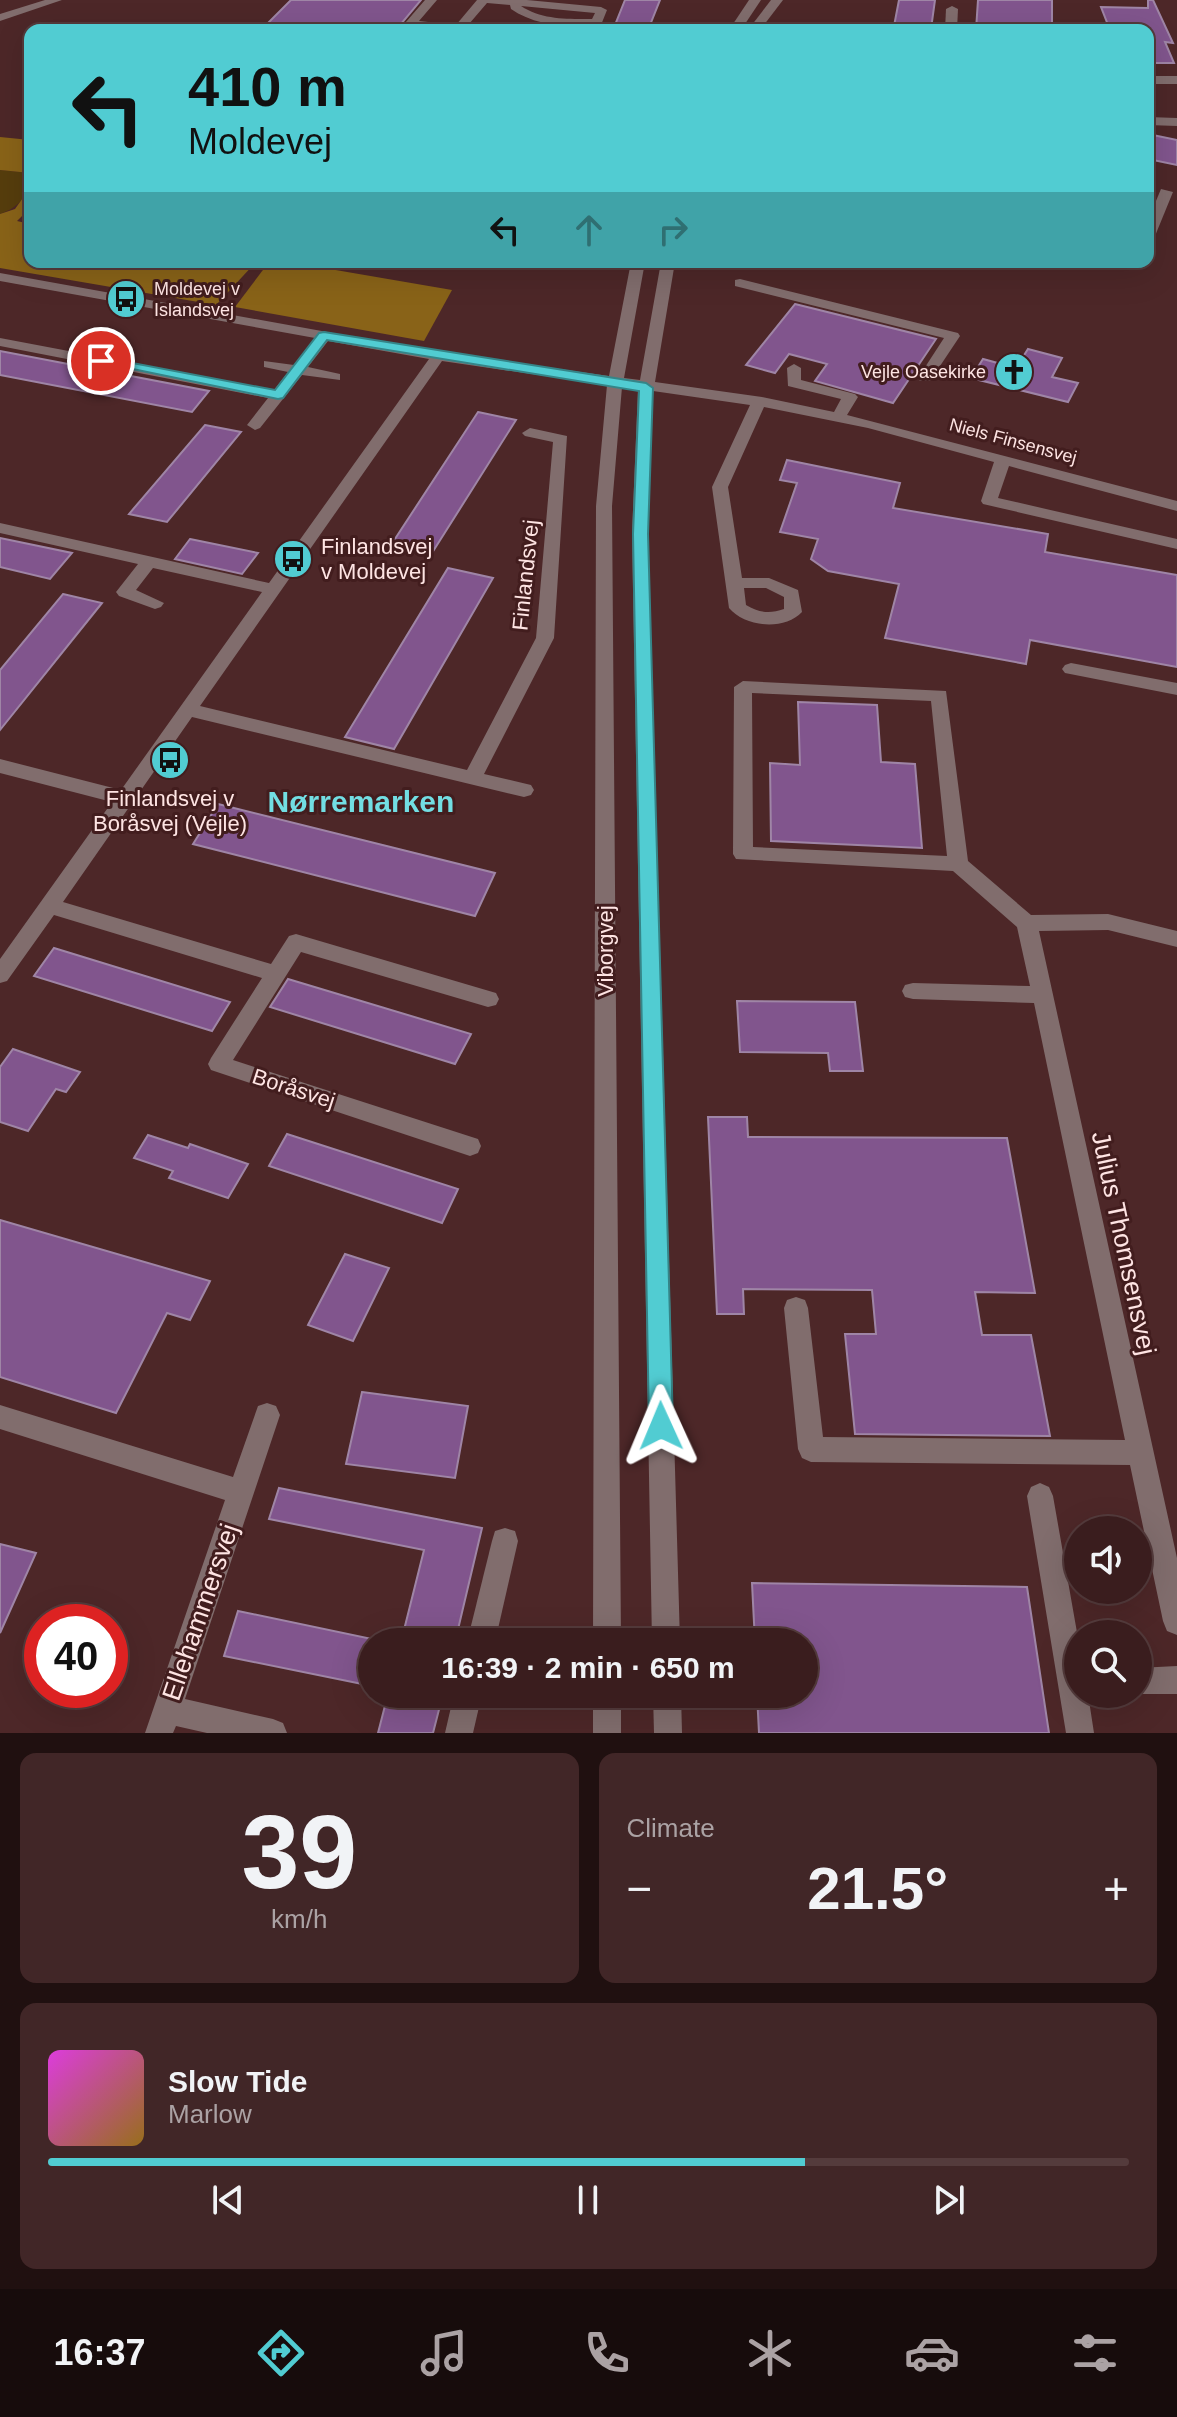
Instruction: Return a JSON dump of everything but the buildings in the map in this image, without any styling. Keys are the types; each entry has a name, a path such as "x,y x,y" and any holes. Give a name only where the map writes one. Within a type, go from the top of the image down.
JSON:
{"street":[{"path":"0,18 56,0"},
{"path":"410,24 431,0"},
{"path":"462,24 483,0"},
{"path":"490,0 522,2 601,10 597,23 557,21 520,12 515,7 522,2"},
{"path":"739,24 755,0"},
{"path":"759,24 777,0"},
{"path":"951,24 952,9"},
{"path":"1154,80 1177,80"},
{"path":"1154,121 1177,122"},
{"path":"1154,222 1171,193"},
{"name":"Viborgvej","path":"607,1628 604,506 615,384 637,268"},
{"name":"Viborgvej","path":"666,1628 641,559 646,388 667,268"},
{"name":"Niels Finsensvej","path":"0,277 438,356 615,384 759,402 1003,459 1177,506"},
{"path":"740,283 953,336 925,378"},
{"path":"255,425 324,336"},
{"path":"0,342 278,395"},
{"path":"0,975 438,356"},
{"path":"269,364 335,377"},
{"path":"794,368 793,383 850,397 838,418"},
{"path":"734,583 720,487 759,402"},
{"name":"Finlandsvej","path":"472,778 545,638 561,439 530,433"},
{"path":"1003,459 989,501 1177,544"},
{"path":"0,528 272,589"},
{"path":"149,561 125,592 155,603"},
{"path":"1071,669 1177,689"},
{"path":"958,864 940,695 743,687 743,854 958,864 1027,923 1108,922 1177,939"},
{"path":"188,710 524,790"},
{"path":"0,766 125,798"},
{"path":"49,906 275,974"},
{"name":"Julius Thomsensvej","path":"1027,923 1177,1621"},
{"name":"Boråsvej","path":"470,1146 219,1064 296,942 488,999"},
{"path":"913,991 1042,995"},
{"path":"796,1308 811,1449 1141,1453"},
{"name":"Ellehammersvej","path":"163,1722 267,1415"},
{"path":"0,1417 241,1492"},
{"path":"1040,1496 1064,1626"},
{"path":"484,1628 505,1541"},
{"path":"1152,1681 1177,1680"},
{"path":"459,1733 465,1708"},
{"path":"607,1708 607,1733"},
{"path":"667,1708 668,1733"},
{"path":"1077,1708 1080,1733"},
{"path":"163,1722 273,1733"}],"shaded area":[{"path":"0,137 24,139 24,172 0,170"},
{"path":"0,170 24,172 22,199 0,214"},
{"path":"24,196 24,214 17,221 24,223 24,268 250,268 216,305 0,268 0,214 15,209"},
{"path":"264,268 324,268 452,290 424,341 235,307"}],"place":[{"name":"Moldevej v Islandsvej","path":"126,299"},
{"name":"Vejle Oasekirke","path":"1014,372"},
{"name":"Finlandsvej v Moldevej","path":"293,559"},
{"name":"Finlandsvej v Boråsvej (Vejle)","path":"170,760"}],"district":[{"name":"Nørremarken","path":"361,802"}],"route":[{"path":"101,361 278,395 324,336 646,388 640,534 661,1426"}]}
